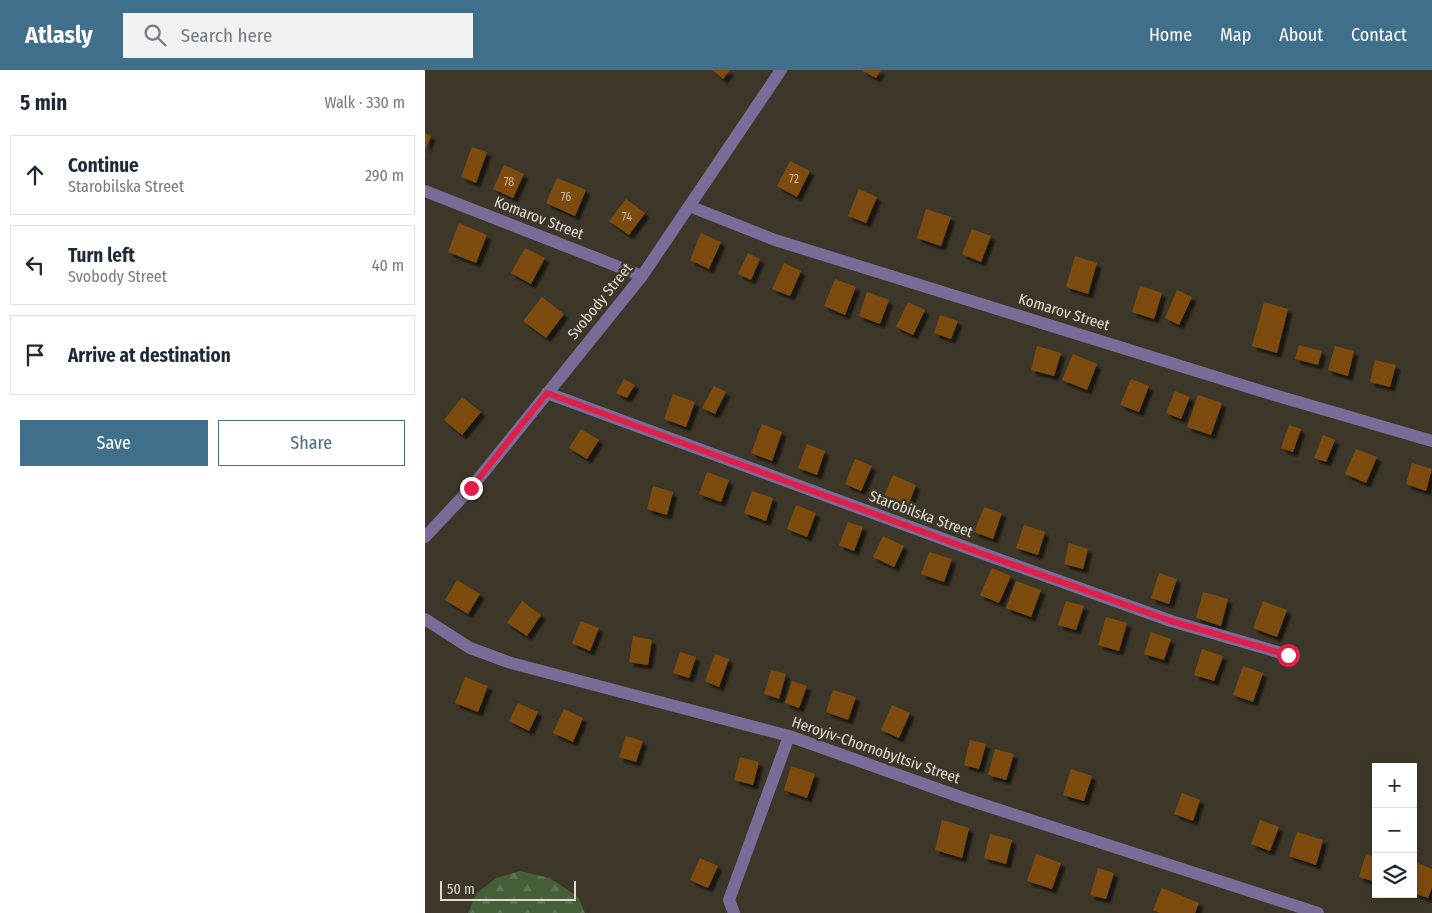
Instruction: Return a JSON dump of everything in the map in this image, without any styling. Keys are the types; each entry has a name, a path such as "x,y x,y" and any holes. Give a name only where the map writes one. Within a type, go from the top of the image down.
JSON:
{"street":[{"name":"Svobody Street","path":"425,537 471,488 642,276 781,70"},
{"name":"Komarov Street","path":"425,191 642,276"},
{"name":"Komarov Street","path":"689,206 775,240 1252,388 1432,441"},
{"name":"Starobilska Street","path":"547,393 947,541 1152,614 1288,655"},
{"name":"Heroyiv-Chornobyltsiv Street","path":"425,620 470,648 511,663 789,736 966,799 1318,913"},
{"path":"734,913 729,900 789,736"}],"green space":[{"path":"520,871 550,878 578,897 585,913 468,913 476,894 496,878"}],"building":[{"path":"712,70 730,70 723,79"},
{"path":"861,70 881,70 876,78"},
{"path":"425,133 431,136 425,150"},
{"path":"472,147 487,152 476,183 461,177"},
{"path":"790,161 810,171 797,197 777,186"},
{"path":"504,165 524,174 513,198 493,189"},
{"path":"557,178 586,190 575,216 546,203"},
{"path":"859,189 877,197 866,223 848,216"},
{"path":"626,199 645,213 629,235 609,221"},
{"path":"926,209 951,217 941,246 917,238"},
{"path":"459,223 487,235 476,263 448,252"},
{"path":"972,229 991,236 981,262 962,254"},
{"path":"701,233 721,242 709,269 690,260"},
{"path":"525,248 545,258 531,284 511,273"},
{"path":"748,253 760,259 751,280 738,274"},
{"path":"1075,256 1097,263 1088,294 1066,287"},
{"path":"784,263 801,271 790,296 772,289"},
{"path":"835,279 856,287 845,315 824,306"},
{"path":"1140,286 1162,293 1154,319 1132,312"},
{"path":"1177,290 1192,297 1179,325 1165,318"},
{"path":"867,292 889,300 880,324 859,316"},
{"path":"542,297 564,314 546,338 523,321"},
{"path":"908,302 925,310 913,335 896,327"},
{"path":"1264,302 1288,309 1277,353 1252,346"},
{"path":"940,315 958,321 951,339 934,333"},
{"path":"1299,345 1322,351 1318,365 1295,359"},
{"path":"1037,346 1061,353 1054,376 1031,370"},
{"path":"1335,346 1354,351 1348,376 1328,370"},
{"path":"1073,354 1097,364 1087,390 1062,380"},
{"path":"1375,360 1396,365 1390,387 1370,382"},
{"path":"624,379 635,385 627,398 616,393"},
{"path":"1131,379 1149,386 1139,412 1120,405"},
{"path":"714,386 726,392 715,414 702,408"},
{"path":"1175,391 1190,397 1181,419 1166,413"},
{"path":"673,394 695,402 686,427 664,419"},
{"path":"1198,395 1222,403 1211,435 1187,427"},
{"path":"462,397 481,412 462,435 444,420"},
{"path":"762,424 782,432 772,461 751,453"},
{"path":"1289,425 1301,429 1293,452 1281,448"},
{"path":"581,429 599,440 587,459 569,448"},
{"path":"1323,435 1335,440 1326,462 1314,458"},
{"path":"807,444 825,451 817,475 798,468"},
{"path":"1356,449 1377,457 1366,483 1345,474"},
{"path":"855,459 872,466 861,491 845,484"},
{"path":"1412,463 1432,469 1426,491 1406,484"},
{"path":"707,472 729,480 721,502 699,494"},
{"path":"893,475 916,485 908,506 884,496"},
{"path":"653,486 673,492 667,515 647,509"},
{"path":"752,491 773,498 766,521 744,513"},
{"path":"796,505 816,513 807,537 787,529"},
{"path":"984,507 1002,513 993,539 974,532"},
{"path":"848,522 863,527 854,551 839,545"},
{"path":"1024,525 1045,532 1038,555 1016,548"},
{"path":"883,536 904,546 894,567 873,557"},
{"path":"1069,543 1088,549 1083,569 1064,564"},
{"path":"929,552 952,559 944,582 921,574"},
{"path":"992,568 1011,576 999,603 980,595"},
{"path":"1159,573 1177,579 1169,604 1151,598"},
{"path":"457,580 480,594 468,614 445,600"},
{"path":"1016,581 1041,590 1031,617 1006,608"},
{"path":"1203,592 1228,599 1221,626 1196,618"},
{"path":"522,601 541,615 527,636 507,623"},
{"path":"1066,601 1084,606 1076,630 1058,625"},
{"path":"1263,601 1287,610 1277,637 1253,628"},
{"path":"1106,617 1127,623 1119,651 1098,645"},
{"path":"581,621 599,628 590,651 572,643"},
{"path":"1151,632 1171,639 1164,660 1144,654"},
{"path":"633,636 652,640 648,665 629,662"},
{"path":"1202,649 1223,656 1214,681 1194,675"},
{"path":"680,652 696,657 689,678 673,673"},
{"path":"715,654 729,659 719,687 705,681"},
{"path":"1243,666 1263,673 1253,702 1233,695"},
{"path":"771,670 786,674 779,699 764,694"},
{"path":"465,677 488,686 478,712 455,703"},
{"path":"792,681 807,686 799,708 785,703"},
{"path":"833,690 856,697 848,720 826,712"},
{"path":"518,703 538,712 529,731 509,721"},
{"path":"892,705 910,713 899,738 881,730"},
{"path":"564,709 583,718 573,742 553,733"},
{"path":"626,736 643,741 636,762 619,757"},
{"path":"970,740 986,744 979,769 964,765"},
{"path":"995,749 1014,754 1006,780 988,775"},
{"path":"740,757 759,762 753,785 734,780"},
{"path":"791,766 815,774 807,798 784,790"},
{"path":"1071,769 1092,776 1084,801 1063,795"},
{"path":"1182,793 1200,800 1193,821 1174,814"},
{"path":"942,820 969,828 962,858 935,850"},
{"path":"1260,820 1279,827 1270,851 1251,844"},
{"path":"1297,832 1323,840 1316,865 1289,856"},
{"path":"990,834 1012,840 1006,864 984,858"},
{"path":"1036,854 1061,863 1052,889 1027,881"},
{"path":"1366,854 1372,856 1372,881 1359,877"},
{"path":"700,858 718,866 708,888 690,880"},
{"path":"1418,863 1432,869 1432,887 1428,898 1417,894"},
{"path":"1098,868 1114,873 1106,899 1090,895"},
{"path":"1162,888 1199,903 1195,913 1160,913 1153,910"}],"route":[{"path":"471,488 547,393 983,554 1171,621 1288,655"}]}
